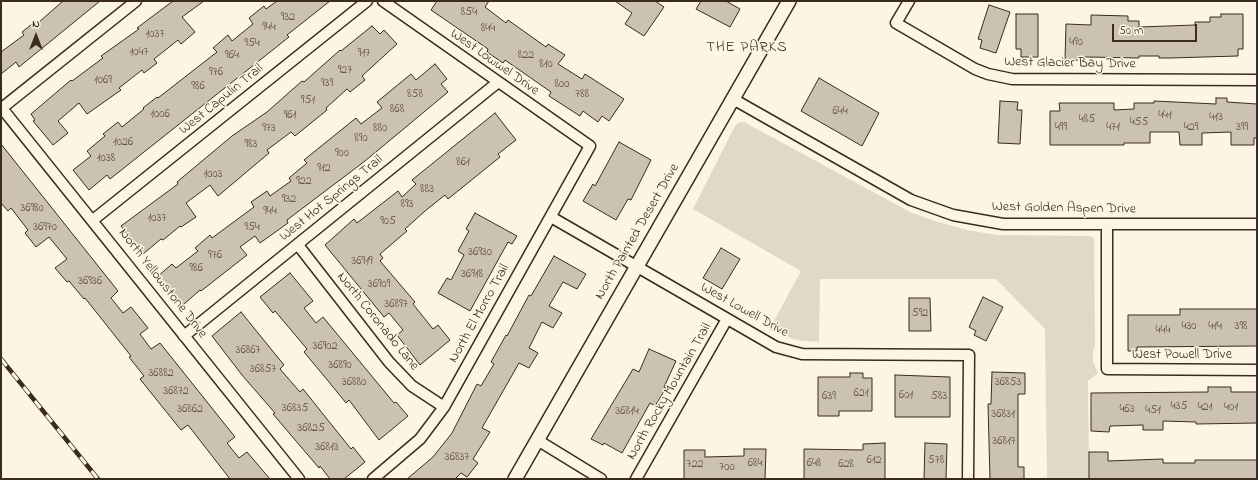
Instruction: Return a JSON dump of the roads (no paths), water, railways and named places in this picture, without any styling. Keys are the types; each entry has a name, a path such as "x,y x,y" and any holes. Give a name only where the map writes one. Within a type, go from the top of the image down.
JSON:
{"street":[{"path":"1,108 136,1"},
{"name":"West Capulin Trail","path":"93,220 368,1"},
{"name":"West Lowwel Drive","path":"383,1 590,146"},
{"name":"North Painted Desert Drive","path":"515,479 539,441 637,266 789,1"},
{"name":"West Glacier Bay Drive","path":"909,1 896,24 975,69 988,74 1012,79 1257,80"},
{"name":"West Hot Springs Trail","path":"184,336 498,83"},
{"name":"West Golden Aspen Drive","path":"733,99 911,200 932,209 979,221 1003,224 1257,224"},
{"name":"North Yellowstone Drive","path":"1,108 93,220 299,479"},
{"name":"North El Morro Trail","path":"373,479 420,439 444,407 590,146"},
{"name":"West Lowell Drive","path":"551,217 776,347 802,354 969,354 968,479"},
{"name":"West Powell Drive","path":"1107,225 1107,369 1257,370"},
{"name":"North Coronado Lane","path":"298,245 389,362 412,386 444,407"},
{"name":"North Rocky Mountain Trail","path":"636,479 727,319"},
{"path":"539,441 601,479"}],"railway":[{"path":"1,359 98,479"}],"district":[{"name":"THE PARKS","path":"747,49"}]}
